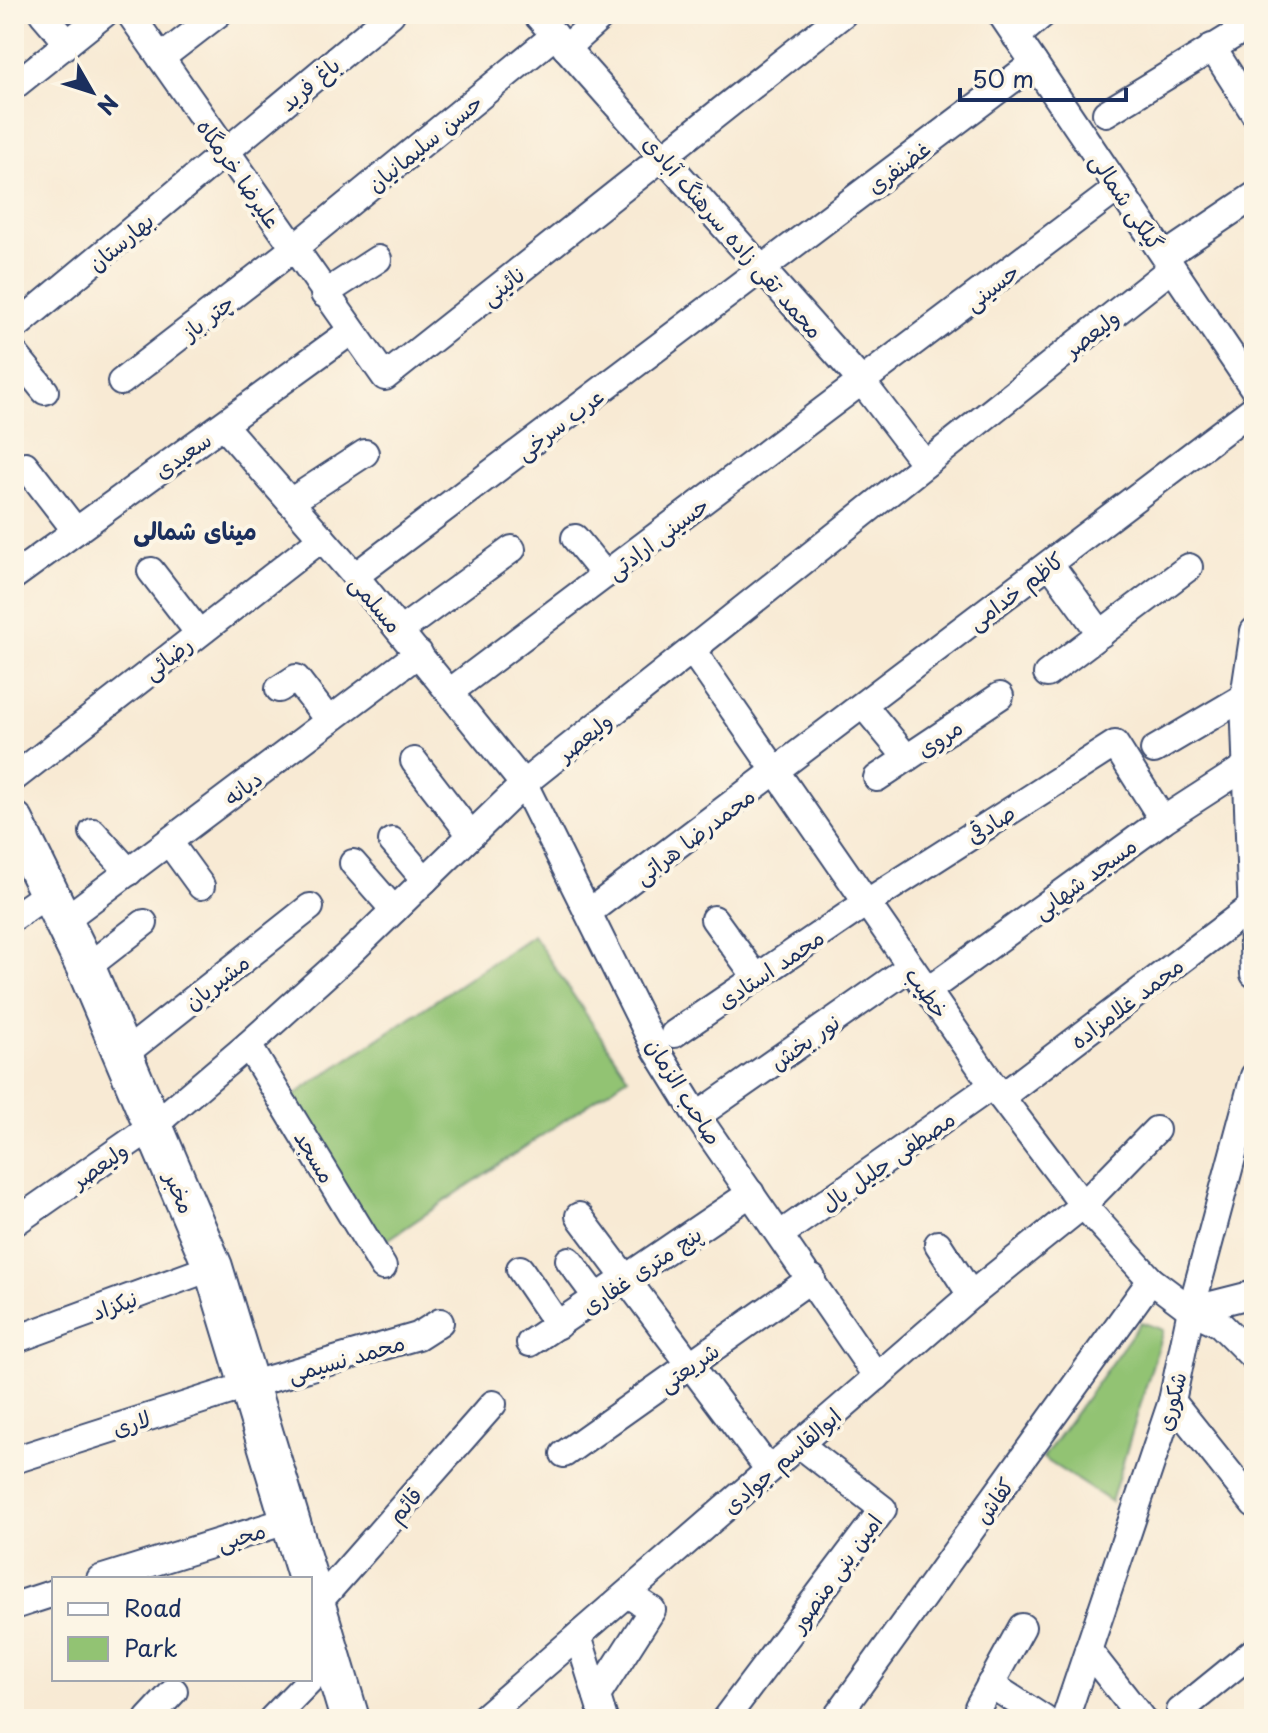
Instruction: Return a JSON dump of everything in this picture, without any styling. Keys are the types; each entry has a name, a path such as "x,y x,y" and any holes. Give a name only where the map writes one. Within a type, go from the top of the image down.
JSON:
{"main road":[{"name":"مخبر","path":"14,821 86,968 213,1267 307,1577"},
{"name":"مخبر","path":"312,1592 350,1719"}],"street":[{"path":"43,14 68,43"},
{"path":"14,86 104,14"},
{"name":"علیرضا خرمگاه","path":"130,14 350,332"},
{"path":"161,58 218,14"},
{"name":"محمد تقی زاده سرهنگ آبادی","path":"536,14 863,383 925,464"},
{"name":"حسن سلیمانیان","path":"293,249 560,41 604,14"},
{"path":"664,157 843,14"},
{"name":"گيلکی شمالی","path":"1001,14 1254,389"},
{"path":"1016,37 1043,14"},
{"path":"1106,113 1252,24 1245,14"},
{"name":"باغ فرید","path":"226,153 373,20"},
{"path":"1212,47 1254,113"},
{"name":"غضنفری","path":"762,269 1034,63"},
{"name":"بهارستان","path":"14,328 226,153"},
{"name":"نائینی","path":"350,332 385,377 664,157"},
{"name":"حسینی","path":"863,383 1118,188"},
{"name":"ولیعصر","path":"14,1223 153,1126 248,1045 525,786 1254,196"},
{"name":"چتر باز","path":"121,382 293,249"},
{"path":"324,294 378,259"},
{"name":"عرب سرخی","path":"355,576 762,269"},
{"name":"سعیدی","path":"14,576 350,332"},
{"path":"14,353 45,391"},
{"name":"حسینی ارادتی","path":"451,691 863,383"},
{"name":"کاظم خدامی","path":"777,773 1254,408"},
{"name":"مسلمی","path":"223,425 355,576 525,786"},
{"path":"290,502 365,453"},
{"path":"25,465 76,531"},
{"name":"رضائی","path":"14,778 322,538"},
{"path":"575,538 605,575"},
{"path":"400,631 512,549"},
{"path":"1050,564 1101,634"},
{"path":"1047,674 1189,567"},
{"path":"151,571 198,632"},
{"path":"1254,631 1244,697 1254,974"},
{"name":"خطیب","path":"692,650 997,1091 1083,1205 1151,1280 1191,1310 1220,1324 1254,1358"},
{"name":"دیانه","path":"14,917 57,906 129,872 419,653"},
{"path":"279,689 296,678 329,721"},
{"name":"مروی","path":"877,778 1000,696"},
{"path":"1154,750 1244,697"},
{"path":"864,706 907,758"},
{"name":"صادقی","path":"866,903 1115,744 1163,820"},
{"path":"414,761 471,835"},
{"name":"مسجد شهابی","path":"927,991 1163,820 1245,767"},
{"name":"محمدرضا هراتی","path":"589,912 777,773"},
{"name":"صاحب الزمان","path":"525,786 655,1048 697,1116 812,1278 877,1377"},
{"path":"93,832 129,872"},
{"path":"392,841 425,880"},
{"path":"169,842 201,886"},
{"path":"353,863 394,910"},
{"name":"محمد استادی","path":"674,1034 866,903"},
{"name":"مشیریان","path":"123,1055 310,907"},
{"name":"محمد غلامزاده","path":"997,1091 1251,907"},
{"path":"714,919 756,977"},
{"path":"86,968 144,923"},
{"name":"نور بخش","path":"697,1116 910,967"},
{"name":"مسجد","path":"248,1045 383,1267"},
{"name":"شکوری","path":"1065,1719 1172,1401 1191,1310 1243,1155 1254,1076"},
{"name":"مصطفی جلیل بال","path":"781,1234 997,1091"},
{"name":"ابوالقاسم جوادی","path":"482,1719 629,1595 971,1295 1083,1205 1156,1130"},
{"name":"پنج متری غفاری","path":"530,1343 626,1281 751,1193"},
{"path":"579,1216 688,1366 769,1470"},
{"path":"938,1244 971,1295"},
{"path":"569,1260 598,1299"},
{"name":"نیکزاد","path":"14,1340 213,1267"},
{"path":"520,1269 558,1325"},
{"name":"شریعتی","path":"564,1454 812,1278"},
{"name":"کفاش","path":"835,1719 1151,1280"},
{"path":"1191,1310 1254,1294"},
{"name":"محمد نسیمی","path":"249,1385 418,1336 440,1322"},
{"name":"لاری","path":"14,1460 249,1385"},
{"path":"1172,1401 1254,1504"},
{"name":"قائم","path":"312,1588 493,1404"},
{"name":"امین بنی منصور","path":"725,1719 883,1509 799,1444"},
{"name":"محبی","path":"106,1577 290,1520"},
{"path":"14,1606 52,1594"},
{"path":"600,1707 652,1610 629,1595"},
{"path":"1022,1627 984,1696 1044,1719"},
{"path":"578,1636 600,1707"},
{"path":"1088,1650 1142,1719"},
{"path":"1180,1711 1254,1651"},
{"path":"312,1678 331,1658"},
{"path":"272,1719 309,1681"},
{"path":"148,1719 174,1691"}],"green space":[{"path":"533,935 628,1077 383,1243 287,1100"},
{"path":"1141,1322 1163,1330 1111,1502 1043,1458"}],"district":[{"name":"مینای شمالی","path":"195,530"}]}
